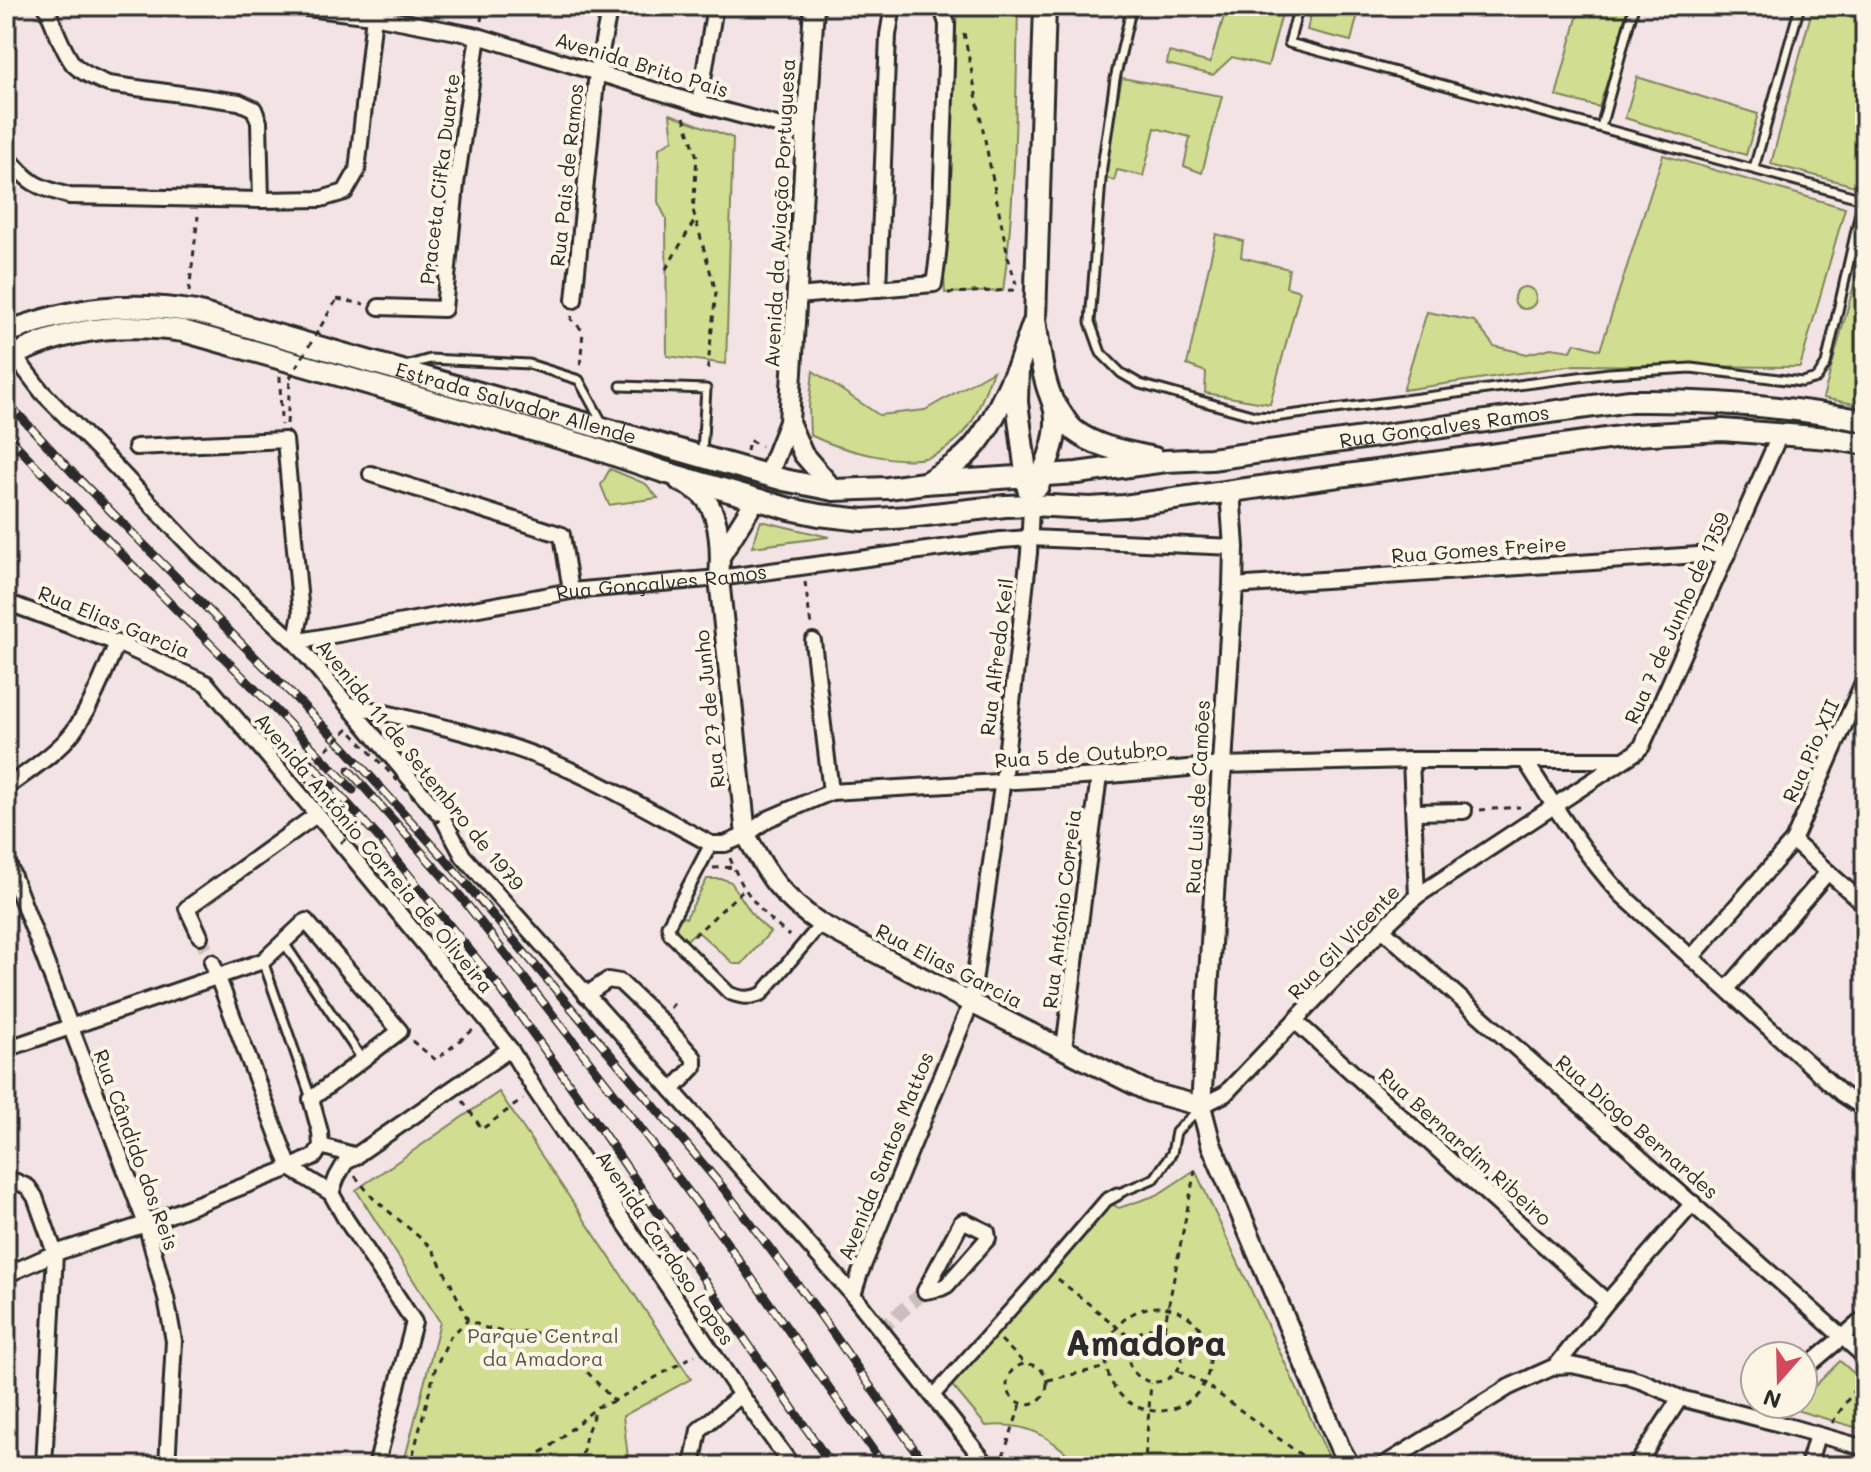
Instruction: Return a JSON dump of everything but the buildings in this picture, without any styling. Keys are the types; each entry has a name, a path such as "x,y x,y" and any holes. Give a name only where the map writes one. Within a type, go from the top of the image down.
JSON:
{"main road":[{"path":"1045,6 1035,319 1046,384 1055,405 1073,430 1108,447 1166,461"},
{"name":"Estrada Salvador Allende","path":"14,342 45,319 90,309 143,305 187,311 768,475 834,490 1034,476"},
{"path":"924,483 943,473 976,445 1018,367 1035,319"},
{"name":"Estrada Salvador Allende","path":"14,342 138,326 197,334 819,515 863,520 1031,505"},
{"path":"1018,367 1017,402 1034,476 1031,505"},
{"name":"Rua Gonçalves Ramos","path":"1034,476 1211,459 1630,401 1764,405 1865,421"},
{"path":"1034,476 1055,434 1055,405"},
{"name":"Rua Gonçalves Ramos","path":"1031,505 1090,508 1185,499 1635,435 1722,430 1829,438 1864,445"},
{"path":"1211,459 1230,491"},
{"path":"756,499 768,475"}],"street":[{"path":"46,6 74,65 92,77 108,84 239,102 254,109 259,122 261,200"},
{"name":"Avenida Brito Pais","path":"291,6 374,11 478,36 678,98 784,127 806,130"},
{"name":"Rua Pais de Ramos","path":"574,300 597,72 610,6"},
{"path":"699,104 715,6"},
{"name":"Avenida da Aviação Portuguesa","path":"768,475 789,422 814,6"},
{"path":"878,289 888,35 893,6"},
{"path":"797,296 934,284 939,259 947,24 943,11 935,6"},
{"path":"6,155 30,182 70,196 261,200 321,199 345,192 357,171 374,11"},
{"name":"Praceta Cifka Duarte","path":"379,307 444,309 456,184 478,36"},
{"name":"Avenida 11 de Setembro de 1979","path":"14,342 42,392 197,553 295,642 442,817 463,856 853,1295"},
{"name":"Avenida da Aviação Portuguesa","path":"789,422 803,454 834,490"},
{"name":"Rua 7 de Junho de 1759","path":"1417,896 1642,746 1780,434"},
{"path":"136,447 285,440 301,614 295,642"},
{"path":"661,471 702,495 714,520 721,555"},
{"path":"371,474 562,535 571,591"},
{"name":"Rua Luis de Camões","path":"1201,1106 1233,586 1230,491"},
{"path":"721,555 756,499"},
{"name":"Rua Alfredo Keil","path":"971,1003 1003,781 1031,505"},
{"name":"Rua Gonçalves Ramos","path":"295,642 571,591 719,578 1001,540 1030,538 1234,547"},
{"name":"Rua Gomes Freire","path":"1233,586 1728,553"},
{"name":"Rua 27 de Junho","path":"721,555 719,578 746,835"},
{"name":"Rua Elias Garcia","path":"6,602 117,643 206,683"},
{"path":"813,641 831,792"},
{"path":"6,788 71,734 101,680 117,643"},
{"name":"Rua Pio XII","path":"1691,958 1793,841 1865,678"},
{"name":"Avenida António Correia de Oliveira","path":"206,683 510,1049"},
{"path":"347,704 452,729 549,760 718,844"},
{"name":"Rua 5 de Outubro","path":"746,835 768,819 831,792 1099,776 1221,765 1411,760 1623,760"},
{"name":"Rua Gil Vicente","path":"1201,1106 1225,1094 1417,896 1411,760"},
{"path":"1525,760 1607,878 1642,914 1842,1094 1865,1109"},
{"name":"Rua António Correia","path":"1064,1048 1099,776"},
{"path":"1414,812 1464,811"},
{"path":"200,936 187,908 316,815"},
{"path":"746,835 718,844 668,926 670,934 729,993 751,998 762,994 821,924"},
{"name":"Rua Elias Garcia","path":"746,835 782,893 821,924 1149,1092 1201,1106"},
{"path":"1793,841 1865,905"},
{"name":"Rua Cândido dos Reis","path":"6,858 146,1224 166,1298 174,1341 167,1466"},
{"path":"1727,989 1828,872"},
{"path":"6,1049 70,1028 214,970 263,961 306,921 400,1031 311,1099 321,1146 315,1156 146,1224 55,1253 6,1275"},
{"name":"Rua Diogo Bernardes","path":"1382,929 1865,1357"},
{"path":"214,970 290,1168 331,1193 414,1322 376,1466"},
{"path":"586,995 608,980 620,982 660,1020 694,1058 694,1067 672,1090"},
{"name":"Avenida Santos Mattos","path":"853,1295 971,1003"},
{"name":"Rua Bernardim Ribeiro","path":"1295,1021 1607,1302"},
{"path":"331,1193 337,1177 351,1160 510,1049"},
{"name":"Avenida Cardoso Lopes","path":"510,1049 708,1347 792,1466"},
{"path":"1201,1106 1211,1144 1350,1466"},
{"path":"321,1146 351,1160"},
{"path":"6,1181 28,1187 35,1197 55,1253 44,1466"},
{"path":"933,1396 1106,1200 1117,1194"},
{"path":"1556,1366 1693,1203"},
{"path":"967,1221 987,1232 988,1238 947,1285 925,1291 961,1223 967,1221"},
{"path":"853,1295 988,1466"},
{"path":"1819,1356 1865,1318"},
{"path":"1382,1466 1509,1387 1556,1366 1571,1365 1629,1377 1680,1398 1865,1448"},
{"path":"692,1466 699,1430 741,1395"},
{"path":"1636,1466 1680,1398"},
{"path":"1808,1466 1820,1436"}],"lane":[{"path":"1132,6 1115,79 1102,167 1090,322 1101,353 1121,373 1140,384 1255,416 1274,417 1623,372 1691,368 1802,382 1817,378 1826,364 1864,195 1289,43 1299,6"},
{"path":"1601,127 1634,6"},
{"path":"1754,168 1800,6"},
{"path":"396,369 430,359 529,364 579,380 606,429"},
{"path":"621,386 706,389 702,456"},
{"path":"284,943 362,1059"},
{"path":"263,961 311,1099"},
{"path":"1117,1194 1155,1178 1172,1153 1176,1132 1201,1106"}],"path":[{"path":"934,284 945,293 1018,290 1008,257 962,22"},
{"path":"678,98 697,157 693,210 716,292 706,389"},
{"path":"187,311 200,200"},
{"path":"666,269 696,218"},
{"path":"285,440 290,378 337,299 379,307"},
{"path":"571,319 583,331 579,380"},
{"path":"281,358 281,422"},
{"path":"803,567 813,641"},
{"path":"341,843 354,831 300,774 348,729 437,822 442,817"},
{"path":"1464,811 1554,805"},
{"path":"718,844 756,906 802,946"},
{"path":"682,946 744,889"},
{"path":"400,1031 436,1060 486,1019"},
{"path":"455,1088 482,1129 535,1090"},
{"path":"6,1146 13,1164"},
{"path":"351,1160 373,1198 431,1247 468,1320 510,1333 527,1331 555,1337 614,1401"},
{"path":"1164,1329 1195,1170"},
{"path":"1046,1270 1132,1339"},
{"path":"1157,1307 1168,1308 1196,1323 1208,1341 1211,1363 1205,1384 1195,1397 1182,1406 1166,1411 1150,1411 1126,1400 1117,1391 1107,1367 1106,1353 1117,1327 1135,1313 1157,1307"},
{"path":"410,1466 436,1366 450,1337 468,1320"},
{"path":"1146,1329 1164,1329 1179,1342 1182,1362 1178,1371 1166,1380 1152,1383 1135,1374 1127,1357 1128,1348 1132,1339 1146,1329"},
{"path":"991,1331 1024,1363"},
{"path":"521,1466 551,1446 597,1407 614,1401 708,1347"},
{"path":"1024,1363 1039,1367 1048,1380 1047,1391 1041,1399 1031,1404 1021,1404 1006,1388 1007,1376 1014,1367 1024,1363"},
{"path":"1048,1380 1107,1367"},
{"path":"1178,1371 1205,1384 1316,1466"},
{"path":"1820,1436 1865,1374"},
{"path":"1141,1466 1145,1460 1152,1383"},
{"path":"1011,1466 1004,1457 1021,1404"},
{"path":"580,1466 586,1435 597,1407"},
{"path":"1040,1466 1020,1463 1018,1457 1038,1458 1051,1466"}],"green space":[{"path":"957,6 1018,6 1013,185 1003,291 945,293"},
{"path":"1227,6 1284,6 1268,66 1232,57 1213,75 1167,64 1169,52 1210,63"},
{"path":"1313,6 1360,6 1351,41 1307,30"},
{"path":"1580,6 1632,6 1599,107 1556,96"},
{"path":"1813,6 1865,6 1865,147 1855,186 1771,164"},
{"path":"1637,77 1758,114 1746,155 1625,118"},
{"path":"1122,78 1222,96 1202,173 1184,166 1190,137 1155,128 1143,176 1117,170 1114,181 1102,176"},
{"path":"670,114 733,138 726,364 667,356 666,218 658,202 659,148 673,140"},
{"path":"1663,155 1845,208 1800,367 1575,365 1403,390 1427,312 1474,321 1494,346 1527,354 1551,348 1571,351 1575,343 1600,350"},
{"path":"1216,234 1243,241 1241,257 1289,269 1286,287 1300,291 1270,404 1205,393 1206,372 1187,365"},
{"path":"1865,245 1865,406 1823,398"},
{"path":"1525,287 1533,290 1536,298 1533,306 1525,309 1517,306 1514,298 1517,290"},
{"path":"813,371 879,415 925,410 993,371 977,412 963,434 932,456 904,459 853,451 810,435"},
{"path":"610,469 646,484 658,498 609,505 601,485"},
{"path":"761,521 829,537 752,547"},
{"path":"707,879 731,882 754,917 770,932 742,964 734,964 697,931 684,942 673,930 680,916 686,918"},
{"name":"Parque Central da Amadora","path":"499,1092 691,1379 623,1416 629,1466 403,1466 440,1322 356,1190"},
{"path":"1195,1170 1333,1466 1079,1466 1056,1444 1036,1432 1014,1426 986,1426 950,1383 996,1335 1110,1203 1119,1208 1157,1195"},
{"path":"1840,1361 1865,1383 1865,1430 1819,1417 1819,1382"}],"tunnel":[{"path":"200,936 212,962"},
{"path":"880,1330 925,1291"}],"railway":[{"path":"6,401 71,471 343,746 447,861 724,1189 814,1306 926,1466"},
{"path":"6,434 353,790"},
{"path":"311,763 379,838 498,985 832,1466"},
{"path":"349,770 461,897 617,1097 724,1239 884,1466"}],"district":[{"name":"Amadora","path":"1146,1343"}]}
